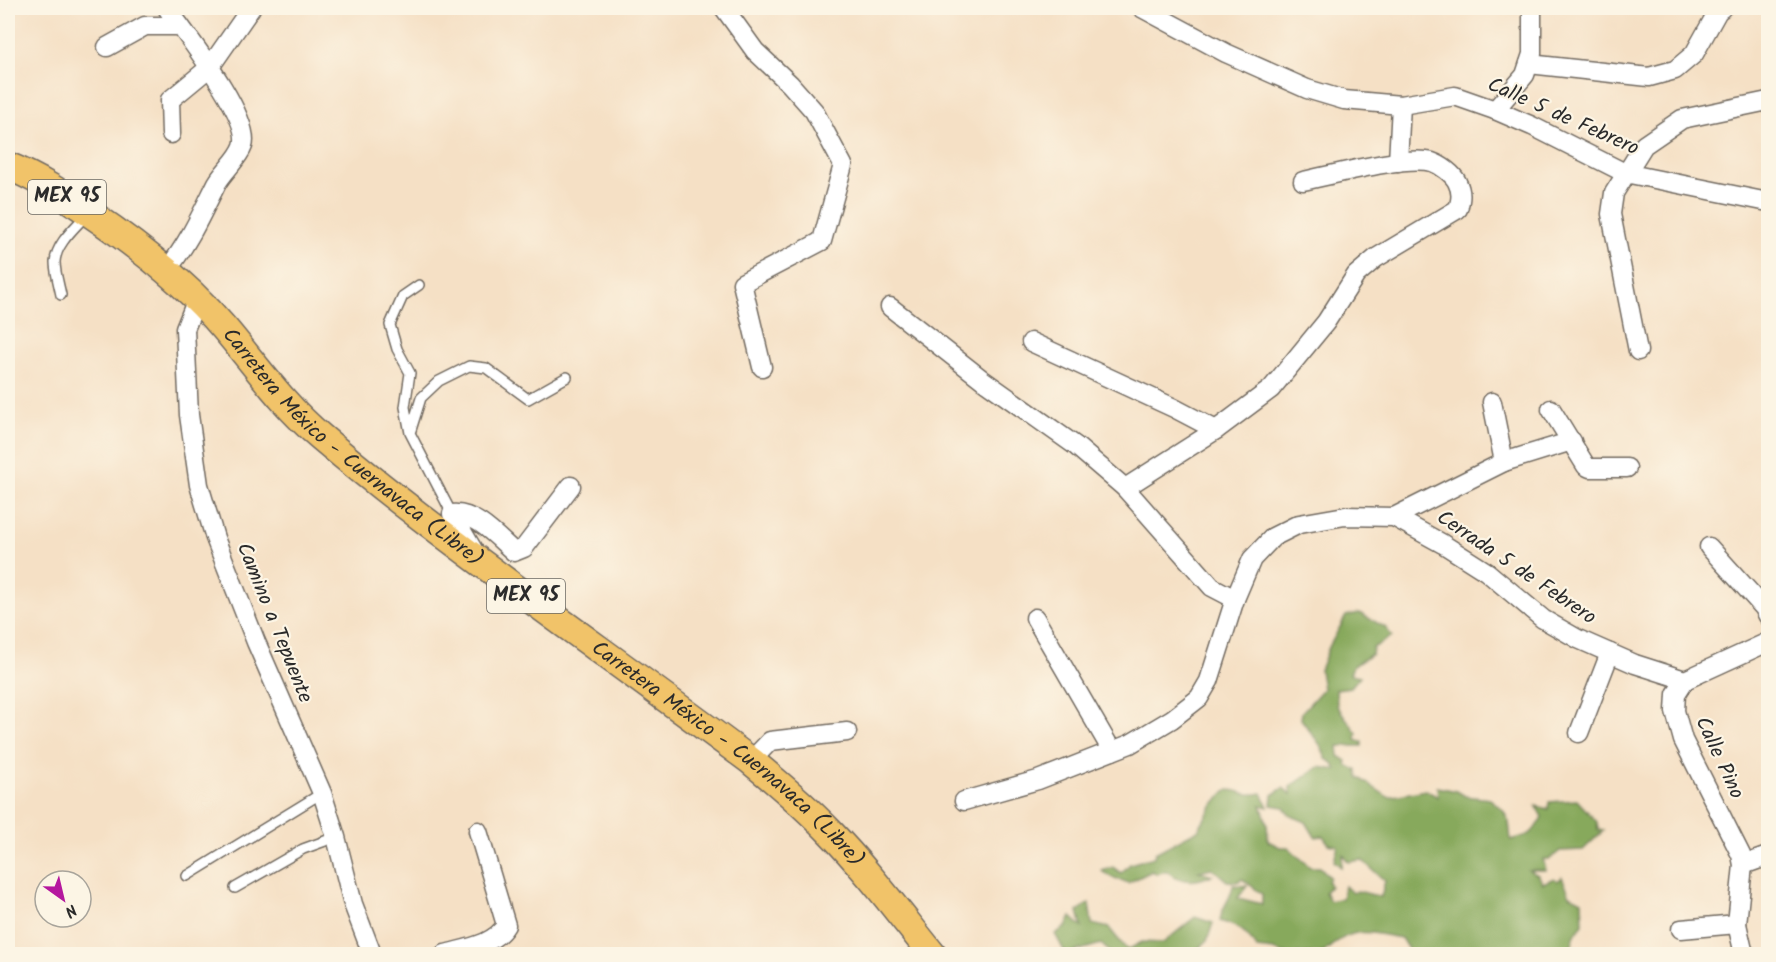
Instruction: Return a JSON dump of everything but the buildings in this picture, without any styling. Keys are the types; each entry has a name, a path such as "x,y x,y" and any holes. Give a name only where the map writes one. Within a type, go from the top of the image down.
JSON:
{"main road":[{"name":"Carretera México - Cuernavaca (Libre)","path":"8,166 40,181 122,234 167,270 225,329 262,377 318,435 480,562 751,761 784,788 829,831 864,869 932,954"}],"street":[{"path":"167,8 210,67 244,131 244,146 223,173 185,247 167,270"},
{"path":"171,134 170,100 210,67 251,8"},
{"path":"724,8 755,51 790,84 814,111 843,165 822,241 742,283 762,367"},
{"name":"Calle 5 de Febrero","path":"1142,8 1226,53 1307,89 1344,100 1401,105 1455,96 1495,110 1625,173 1768,202"},
{"path":"1495,110 1524,75 1532,54 1532,8"},
{"path":"1528,64 1649,77 1675,70 1694,54 1718,11 1722,8"},
{"path":"107,47 146,26 180,26"},
{"path":"1638,351 1611,214 1614,193 1644,145 1682,119 1768,101"},
{"path":"1398,162 1401,105"},
{"path":"1125,488 1216,430 1271,388 1326,322 1356,276 1376,258 1458,208 1462,197 1453,175 1433,162 1398,162 1303,181"},
{"name":"Camino a Tepuente","path":"197,299 185,329 189,415 199,485 215,538 256,642 322,793 353,904 372,954"},
{"path":"890,307 983,380 1077,446 1125,488 1212,587 1235,599"},
{"path":"1031,342 1174,408 1216,430"},
{"path":"1492,402 1504,462"},
{"path":"1551,409 1586,466 1590,468 1627,468"},
{"path":"1394,517 1504,462 1572,441"},
{"path":"480,562 452,514 461,513 471,516 514,552 524,548 571,486"},
{"name":"Cerrada 5 de Febrero","path":"964,801 1038,780 1130,744 1172,719 1199,698 1209,681 1235,599 1252,559 1273,537 1290,528 1299,524 1344,516 1394,517 1443,544 1487,573 1543,619 1578,639 1635,664 1684,680"},
{"path":"1709,547 1764,608 1768,616"},
{"path":"1035,618 1112,751"},
{"path":"1684,680 1768,642"},
{"path":"1579,733 1610,653"},
{"name":"Calle Pino","path":"1684,680 1676,694 1675,711 1683,740 1743,865 1737,924"},
{"path":"751,761 770,741 847,732"},
{"path":"445,954 488,942 500,936 506,925 478,831"},
{"path":"1743,865 1768,856"},
{"path":"1681,929 1737,924 1746,954"}],"lane":[{"path":"62,295 55,263 57,253 62,243 88,212"},
{"path":"419,285 403,296 390,325 397,349 410,373 405,407 410,433 452,514"},
{"path":"410,433 422,398 439,381 469,366 486,368 528,399 567,377"},
{"path":"187,876 322,793"},
{"path":"235,888 303,849 336,837"}],"green space":[{"path":"1359,613 1385,627 1392,636 1373,648 1372,654 1353,666 1350,674 1360,676 1351,687 1336,689 1337,706 1357,733 1356,739 1362,742 1362,746 1338,746 1339,756 1347,761 1346,765 1357,770 1358,777 1388,797 1426,790 1438,797 1437,787 1457,791 1465,796 1490,799 1503,810 1509,822 1511,840 1531,833 1536,827 1542,817 1536,806 1548,809 1549,802 1577,800 1597,822 1598,830 1603,831 1583,850 1560,851 1550,859 1543,859 1546,870 1529,870 1538,875 1543,883 1554,878 1558,881 1562,877 1570,895 1582,901 1583,924 1574,938 1572,954 1411,954 1401,938 1359,933 1342,938 1323,953 1285,954 1257,948 1242,930 1220,921 1233,885 1247,886 1238,898 1262,904 1262,894 1242,879 1237,882 1227,881 1212,868 1199,871 1212,875 1188,881 1177,878 1166,871 1156,874 1152,871 1128,883 1108,876 1102,871 1113,867 1121,873 1130,864 1154,857 1155,853 1198,830 1212,806 1227,790 1246,794 1262,793 1268,807 1261,805 1267,823 1268,841 1280,847 1288,847 1310,867 1320,867 1330,877 1328,881 1330,886 1325,892 1330,901 1342,898 1345,886 1352,893 1358,891 1381,897 1385,881 1362,860 1348,862 1343,854 1341,867 1334,861 1338,846 1329,844 1323,836 1315,837 1306,822 1289,815 1284,807 1271,805 1272,795 1283,788 1291,794 1290,787 1319,767 1337,770 1333,763 1326,759 1321,746 1301,719 1302,712 1323,689 1320,670 1329,647 1346,616"},
{"path":"1089,903 1092,924 1109,928 1127,950 1142,942 1163,943 1195,917 1213,923 1207,941 1192,954 1112,954 1101,944 1066,954 1055,934 1066,927 1071,917 1082,927 1078,911"}]}
